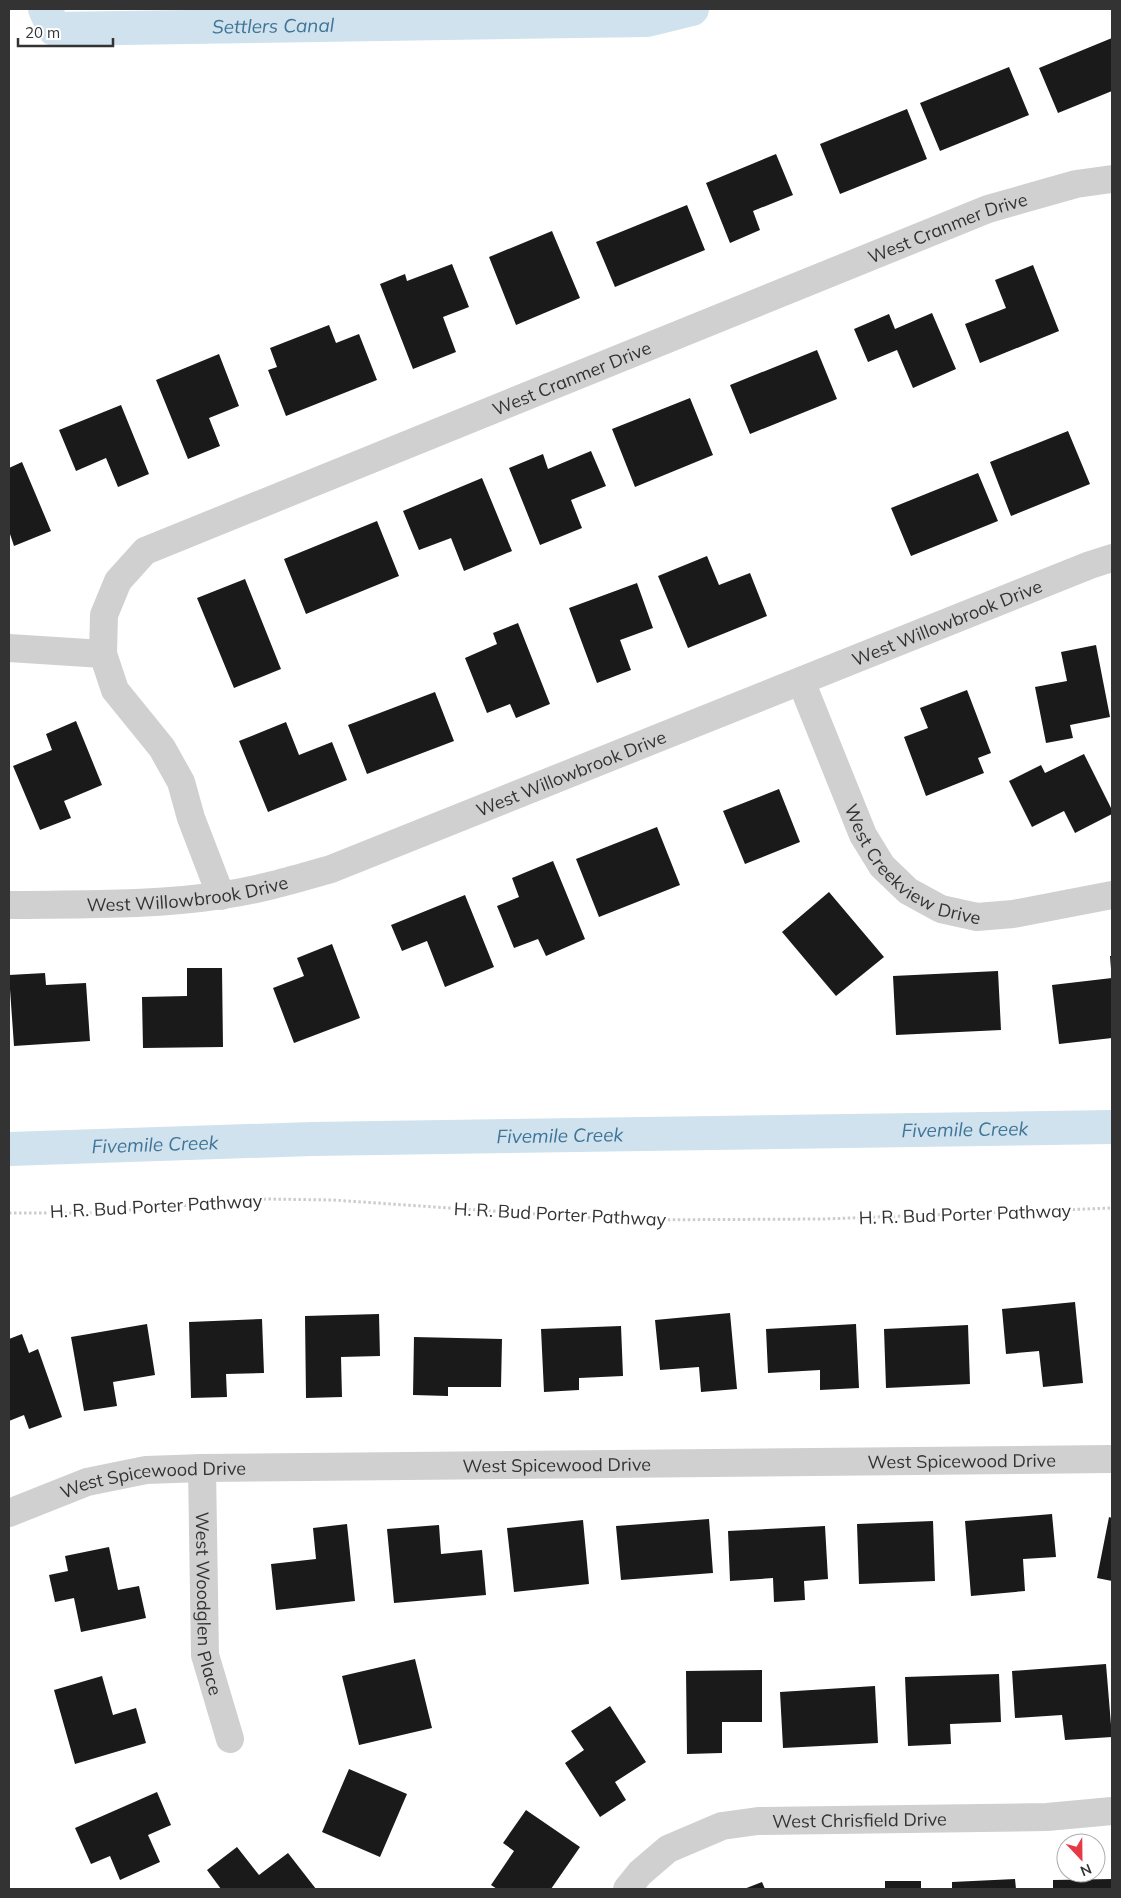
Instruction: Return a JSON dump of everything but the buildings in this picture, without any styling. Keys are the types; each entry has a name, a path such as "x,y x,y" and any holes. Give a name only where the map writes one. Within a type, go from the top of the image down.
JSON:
{"street":[{"name":"West Cranmer Drive","path":"221,896 191,818 180,782 162,748 115,690 103,654 104,615 118,580 145,551 988,208 1076,184 1112,179"},
{"name":"West Willowbrook Drive","path":"9,905 148,902 221,896 259,889 331,869 1090,565 1112,558"},
{"path":"9,648 103,654"},
{"name":"West Creekview Drive","path":"801,681 863,835 882,866 908,892 941,909 977,917 1013,914 1112,895"},
{"name":"West Spicewood Drive","path":"9,1513 86,1482 146,1470 1112,1459"},
{"name":"West Woodglen Place","path":"202,1468 205,1655 230,1738"},
{"name":"West Chrisfield Drive","path":"627,1889 640,1873 668,1849 722,1826 758,1821 1047,1817 1112,1811"}],"path":[{"name":"H. R. Bud Porter Pathway","path":"9,1213 91,1213 266,1200 333,1200 624,1220 824,1219 1112,1208"}],"waterway":[{"name":"Settlers Canal","path":"45,9 54,29 647,20 692,9"},
{"name":"Fivemile Creek","path":"9,1149 312,1139 1112,1127"}]}
